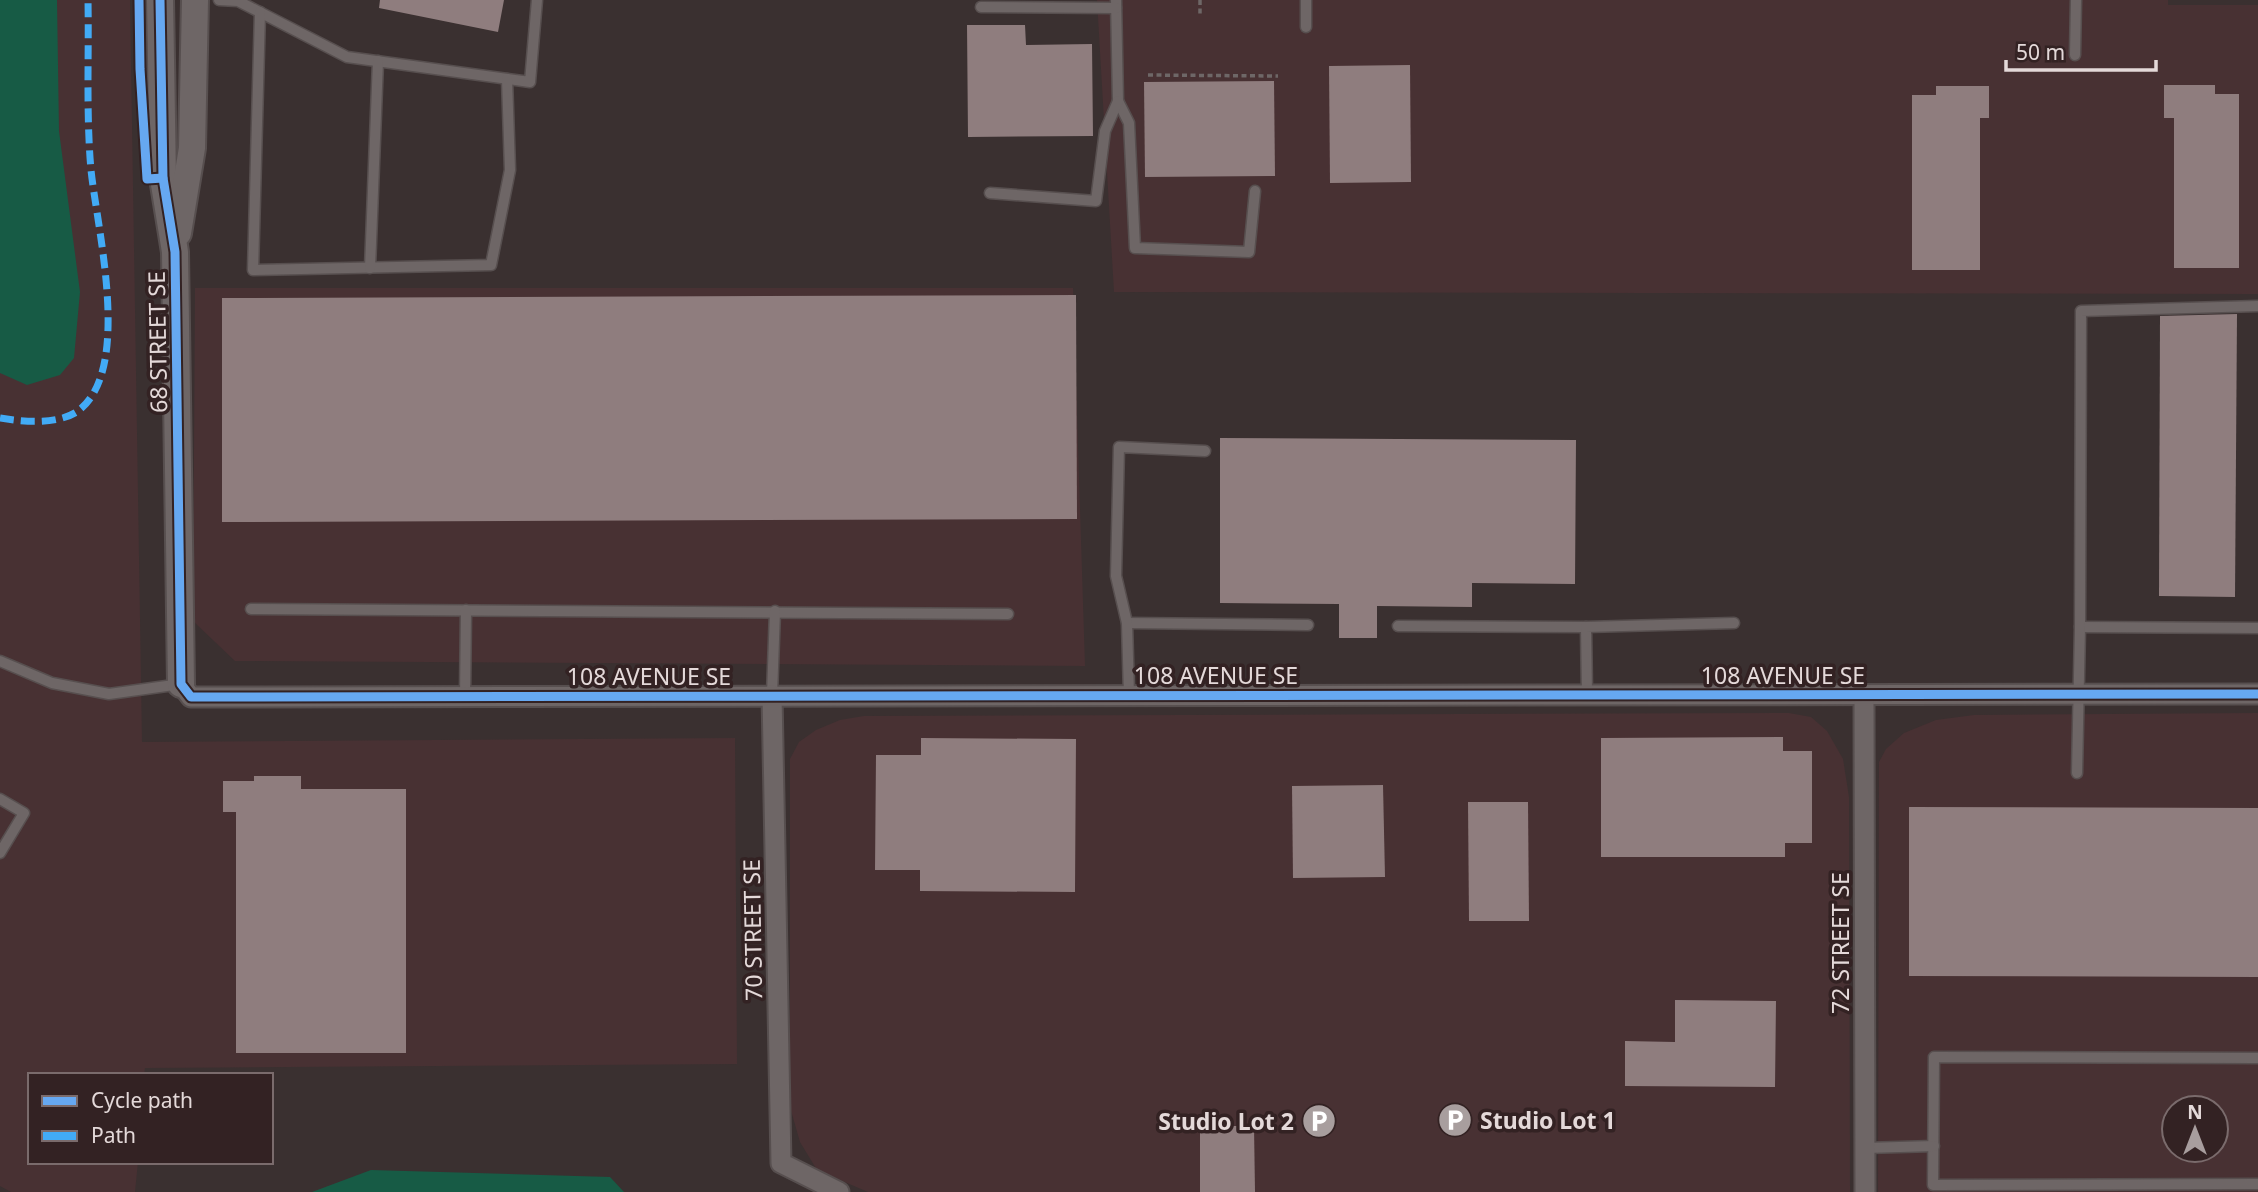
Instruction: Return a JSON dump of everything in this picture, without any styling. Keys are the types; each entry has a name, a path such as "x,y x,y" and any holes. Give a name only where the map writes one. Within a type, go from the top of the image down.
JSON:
{"street":[{"name":"68 STREET SE","path":"160,0 163,178 175,252 181,684"},
{"name":"68 STREET SE","path":"175,252 192,148 195,0"},
{"name":"108 AVENUE SE","path":"181,684 191,697 2258,694"},
{"name":"72 STREET SE","path":"1864,694 1865,1192"},
{"name":"70 STREET SE","path":"772,695 781,1163 839,1192"}],"lane":[{"path":"219,0 238,1 346,57 530,82 537,0"},
{"path":"1306,0 1306,26"},
{"path":"2076,0 2076,55"},
{"path":"981,7 1116,4 1118,100 1105,131 1096,201 990,193"},
{"path":"260,12 253,271 491,265 510,170 507,79"},
{"path":"370,268 378,61"},
{"path":"1118,100 1129,123 1135,248 1249,252 1255,191"},
{"path":"2077,773 2081,310 2258,306"},
{"path":"1129,695 1127,623 1116,576 1119,447 1205,450"},
{"path":"251,609 1008,614"},
{"path":"465,696 466,610"},
{"path":"772,695 775,611"},
{"path":"1127,623 1308,625"},
{"path":"1398,626 1586,627 1734,623"},
{"path":"1586,627 1587,694"},
{"path":"2080,627 2258,628"},
{"path":"0,661 51,683 109,694 181,684"},
{"path":"0,799 24,813 0,853"},
{"path":"2258,1058 1934,1057 1933,1185 2258,1184"},
{"path":"1865,1148 1934,1146"}],"path":[{"path":"1200,0 1200,18"},
{"path":"1148,75 1278,76"}],"shaded area":[{"path":"0,0 130,0 142,742 735,738 737,1064 145,1068 144,1073 28,1073 28,1164 138,1164 135,1192 11,1192 0,1186"},
{"path":"0,0 57,0 59,131 80,292 74,358 60,375 27,385 0,373"},
{"path":"1097,0 2168,0 2168,5 2258,5 2258,294 1114,292"},
{"path":"195,288 1073,288 1085,666 235,661 193,621"},
{"path":"1789,713 1811,717 1827,731 1843,759 1849,797 1850,1192 868,1192 817,1170 800,1142 790,1107 790,759 799,742 816,730 840,720 864,716"},
{"path":"2258,713 2258,1192 1878,1192 1879,762 1886,749 1904,733 1936,720 1974,715"},
{"path":"371,1170 610,1177 624,1192 312,1192"}],"building":[{"path":"380,0 504,0 498,32 379,8"},
{"path":"967,25 1025,25 1026,45 1092,44 1093,136 968,137"},
{"path":"1410,65 1411,182 1330,183 1329,66"},
{"path":"1274,81 1275,176 1145,177 1144,82"},
{"path":"2164,85 2215,85 2215,94 2239,94 2239,268 2174,268 2174,118 2164,118"},
{"path":"1936,86 1989,86 1989,118 1980,118 1980,270 1912,270 1912,95 1936,95"},
{"path":"1076,295 1077,519 222,522 222,298"},
{"path":"2237,314 2235,597 2159,596 2160,316"},
{"path":"1220,438 1576,440 1575,584 1472,583 1472,607 1377,606 1377,638 1339,638 1339,604 1220,603"},
{"path":"1783,737 1783,751 1812,751 1812,843 1785,843 1785,857 1601,857 1601,738"},
{"path":"921,738 1076,739 1075,892 920,891 920,870 875,870 876,755 921,755"},
{"path":"254,776 301,776 301,789 406,789 406,1053 236,1053 236,812 223,812 223,781 254,781"},
{"path":"1383,785 1385,877 1293,878 1292,786"},
{"path":"1468,802 1528,802 1529,921 1469,921"},
{"path":"1909,807 2258,808 2258,977 1909,976"},
{"path":"1675,1000 1776,1001 1775,1087 1625,1086 1625,1041 1675,1042"},
{"path":"1200,1126 1254,1126 1255,1192 1200,1192"}],"marked path":[{"path":"0,418 40,421 60,419 78,411 95,391 104,364 108,332 107,297 89,149 88,0"}],"cycle path":[{"path":"139,0 147,179 163,178"},
{"path":"160,0 163,178 175,252 181,684 191,697 2258,694"}],"place":[{"name":"Studio Lot 1","path":"1455,1120"},
{"name":"Studio Lot 2","path":"1319,1121"}]}
